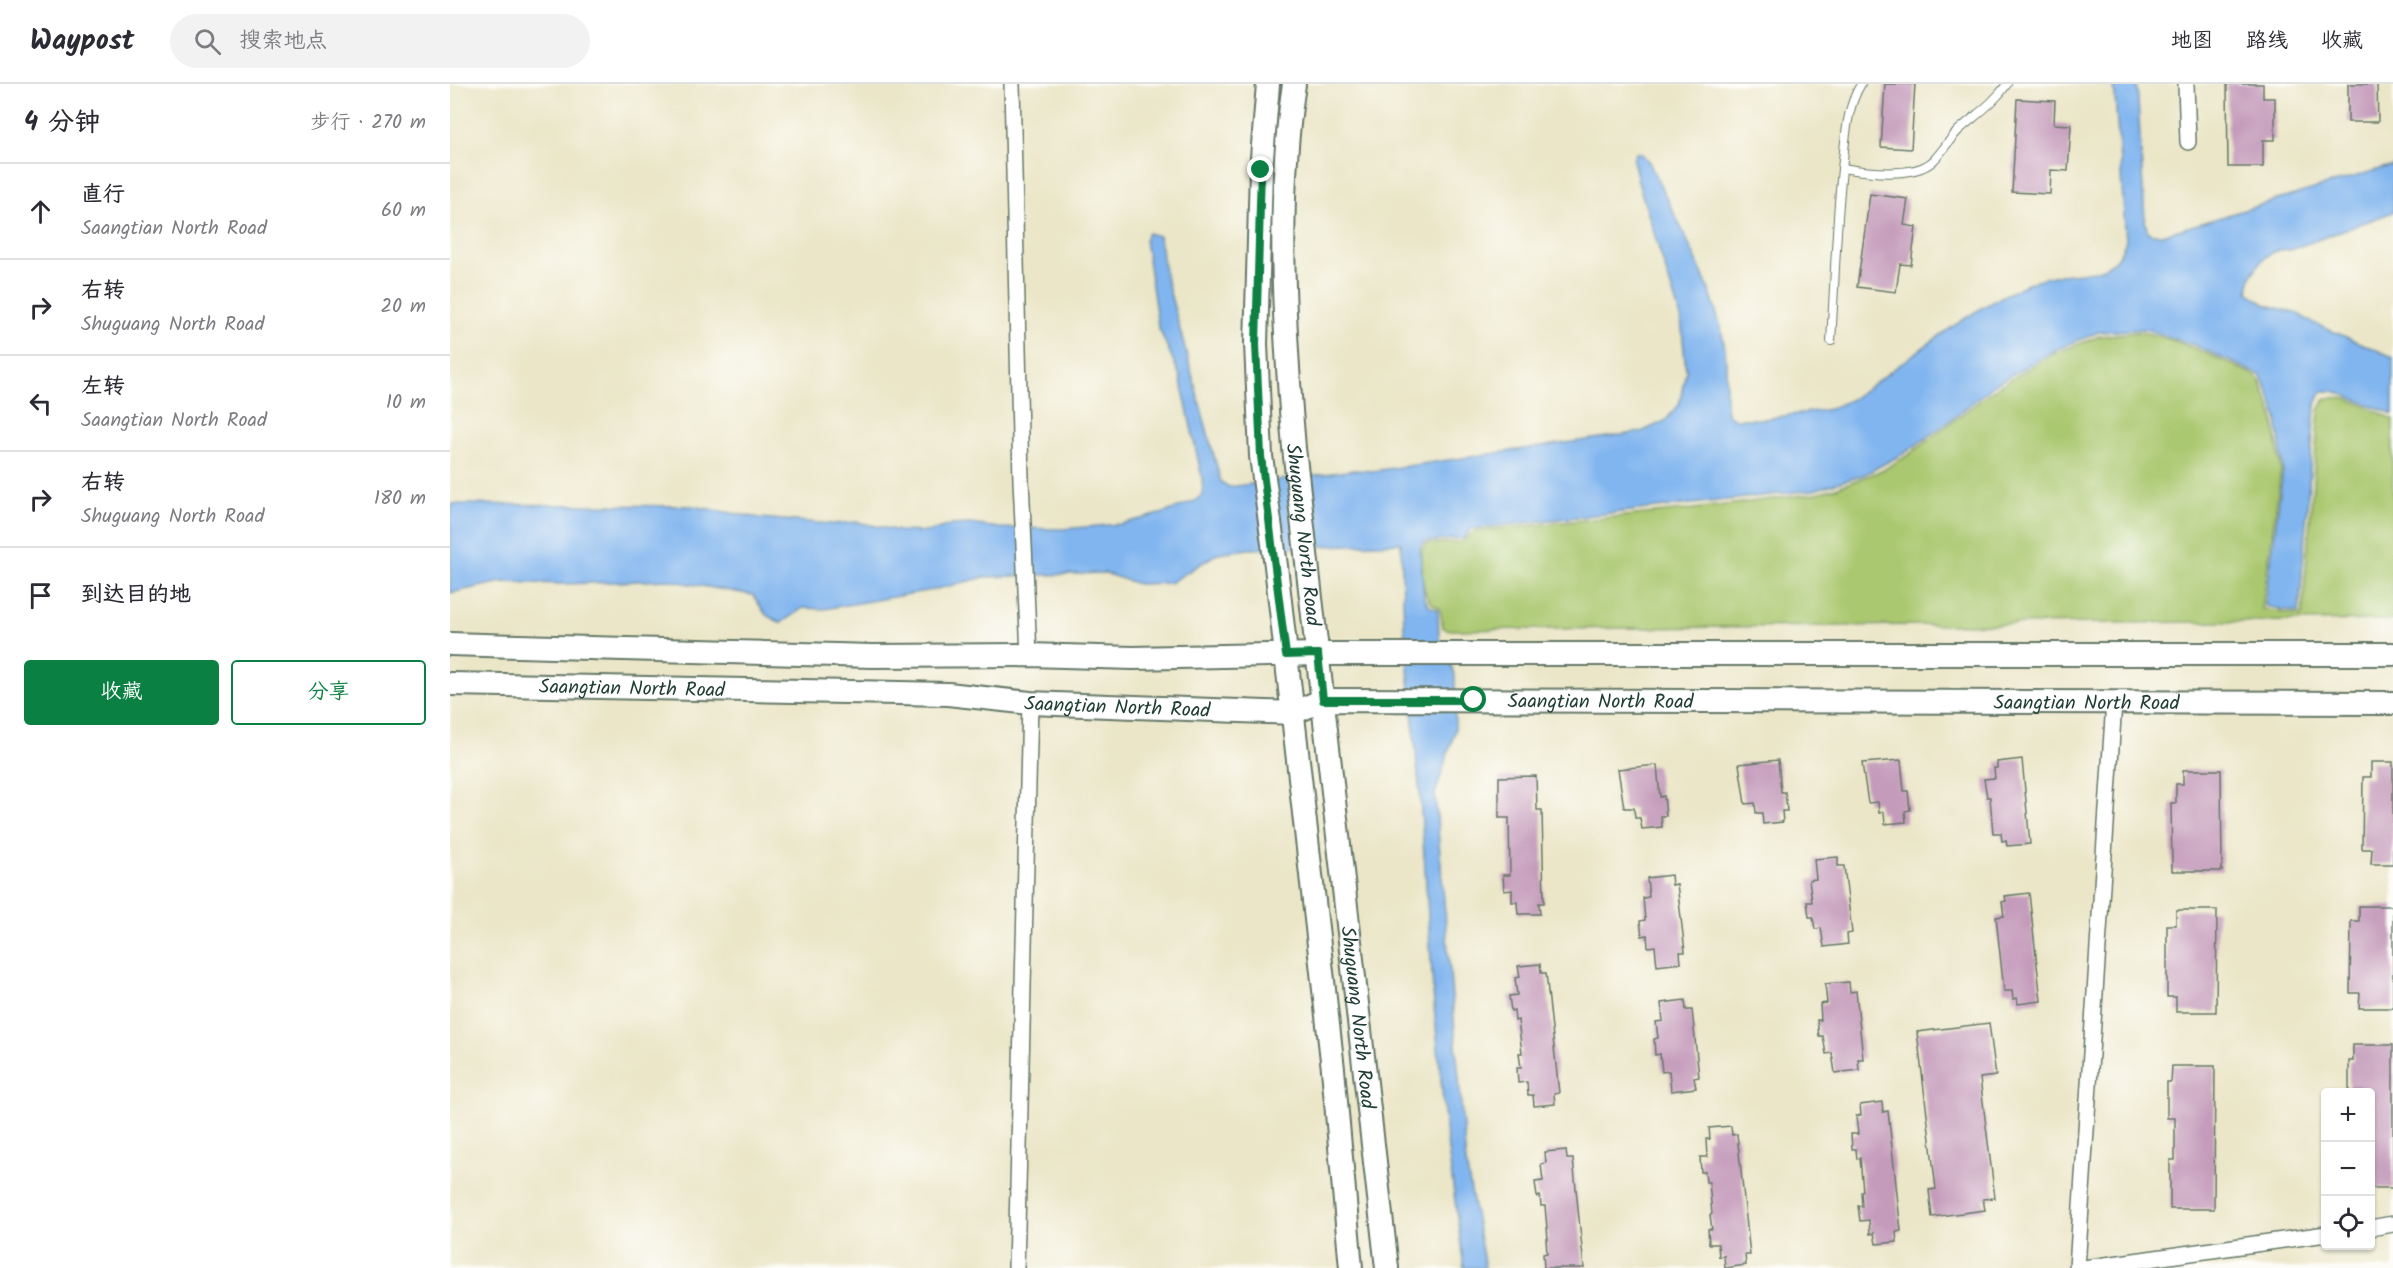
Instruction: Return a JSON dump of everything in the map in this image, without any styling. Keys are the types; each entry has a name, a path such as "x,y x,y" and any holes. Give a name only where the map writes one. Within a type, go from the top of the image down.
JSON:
{"main road":[{"name":"Shuguang North Road","path":"1268,84 1261,170 1256,344 1261,456 1276,566 1333,1070 1351,1268"},
{"name":"Shuguang North Road","path":"1294,84 1288,127 1283,229 1288,369 1294,448 1387,1268"},
{"name":"Saangtian North Road","path":"450,644 872,656 1029,655 1133,658 1318,654 2393,654"},
{"name":"Saangtian North Road","path":"450,684 948,694 1030,703 1293,713 1323,700 2393,702"}],"street":[{"path":"1012,84 1021,480 1029,655"},
{"path":"2186,84 2188,142"},
{"path":"2077,1268 2114,702"},
{"path":"1016,1268 1030,703"},
{"path":"2375,1227 2393,1224"},
{"path":"2084,1268 2321,1235"}],"lane":[{"path":"1831,341 1842,168 1848,119 1854,95 1861,84"},
{"path":"1842,168 1876,173 1901,172 1932,162 1952,136 1997,99 2007,84"}],"green space":[{"path":"2138,332 2166,338 2194,348 2256,376 2260,381 2273,415 2281,471 2262,609 2302,616 2319,411 2325,399 2350,400 2393,419 2393,620 1451,630 1443,628 1440,608 1433,604 1425,591 1422,549 1425,544 1461,542 1475,531 1686,510 1812,494 1836,488 1883,470 1907,456 1999,386 2055,353 2100,336"}],"water":[{"path":"2114,84 2137,84 2145,222 2148,232 2152,234 2165,234 2393,165 2393,212 2290,250 2274,252 2261,262 2249,284 2248,292 2264,304 2298,314 2311,322 2393,357 2393,414 2334,391 2322,391 2315,406 2299,613 2265,606 2283,471 2277,417 2260,375 2194,345 2145,329 2099,332 2057,349 1997,383 1903,454 1863,475 1814,490 1471,529 1464,538 1423,542 1420,548 1424,598 1429,606 1438,610 1439,638 1455,675 1455,731 1435,794 1466,1163 1485,1268 1464,1268 1447,1142 1434,1006 1420,795 1404,626 1401,543 1248,549 1218,553 1170,583 1138,584 1104,573 985,577 933,590 824,609 803,608 781,623 766,615 753,595 668,580 564,584 502,582 450,593 450,504 692,506 760,518 832,524 857,522 899,531 927,532 951,525 970,524 999,528 1063,529 1121,524 1164,513 1195,501 1203,494 1202,478 1180,376 1158,326 1145,239 1148,233 1159,236 1165,274 1221,482 1229,487 1354,470 1373,471 1641,432 1665,421 1679,405 1686,371 1681,319 1639,185 1633,160 1636,153 1641,153 1649,162 1694,254 1713,302 1725,350 1727,414 1735,419 1764,419 1830,409 1852,399 1964,319 2012,291 2050,276 2101,269 2120,254 2126,240"}],"building":[{"path":"1885,84 1915,84 1911,149 1881,147"},
{"path":"2227,84 2263,84 2263,98 2275,98 2275,140 2263,140 2263,167 2228,167"},
{"path":"2348,84 2377,84 2378,122 2348,122"},
{"path":"2017,99 2055,101 2054,124 2071,125 2068,171 2051,170 2050,194 2012,192"},
{"path":"1870,194 1908,199 1904,225 1916,227 1911,265 1900,264 1896,292 1857,287"},
{"path":"2022,759 2030,844 2007,846 2006,840 2002,841 2001,833 1993,833 1990,797 1987,797 1984,779 1995,778 1994,768 1997,768 1997,762"},
{"path":"1778,760 1781,792 1785,792 1787,811 1782,811 1783,822 1763,824 1762,813 1756,813 1755,803 1745,804 1739,764"},
{"path":"1901,760 1904,791 1908,791 1910,810 1905,811 1906,822 1885,824 1884,812 1879,813 1878,802 1868,803 1862,763"},
{"path":"2371,762 2393,762 2393,864 2371,864 2372,849 2362,849 2363,777 2371,777"},
{"path":"1657,765 1660,797 1664,796 1666,816 1661,816 1662,827 1642,829 1640,818 1635,818 1634,808 1624,808 1618,769"},
{"path":"2183,770 2221,770 2222,871 2172,871 2171,803 2176,803 2176,784 2183,784"},
{"path":"1536,776 1537,810 1542,810 1544,903 1539,903 1540,914 1518,914 1517,902 1512,902 1512,890 1504,891 1503,875 1510,875 1509,818 1499,818 1499,777"},
{"path":"1838,857 1838,866 1844,866 1852,933 1847,934 1848,944 1824,947 1821,928 1815,929 1813,917 1809,917 1807,902 1812,902 1809,880 1816,879 1814,859"},
{"path":"1671,875 1672,885 1677,884 1685,952 1680,952 1681,963 1657,966 1655,946 1648,947 1647,935 1642,936 1640,921 1645,920 1643,898 1649,897 1647,878"},
{"path":"2029,893 2041,1001 2018,1004 2017,998 2013,999 2012,991 2004,991 1996,917 2004,916 2002,902 2006,901 2005,896"},
{"path":"2359,906 2393,906 2393,1008 2359,1008 2360,993 2350,993 2351,921 2359,921"},
{"path":"2176,910 2217,910 2216,1012 2176,1012 2176,997 2167,997 2167,925 2176,925"},
{"path":"1540,964 1541,973 1546,973 1559,1093 1554,1094 1555,1104 1534,1106 1533,1095 1528,1095 1527,1082 1518,1083 1517,1068 1521,1068 1519,1053 1522,1053 1518,1020 1515,1021 1514,1010 1511,1011 1509,996 1517,995 1515,978 1520,977 1518,966"},
{"path":"1849,982 1850,992 1856,991 1863,1059 1858,1059 1859,1070 1835,1073 1832,1053 1826,1054 1823,1036 1819,1036 1817,1020 1821,1020 1820,1004 1827,1003 1825,984"},
{"path":"1685,1000 1686,1010 1692,1010 1699,1077 1694,1078 1696,1088 1671,1091 1669,1071 1662,1072 1660,1054 1655,1055 1654,1039 1658,1038 1656,1022 1663,1021 1661,1003"},
{"path":"1989,1023 1996,1076 1980,1078 1995,1198 1983,1199 1985,1210 1932,1217 1929,1190 1936,1189 1917,1032"},
{"path":"2353,1045 2393,1045 2393,1188 2375,1188 2375,1088 2349,1088 2349,1061 2353,1061"},
{"path":"2172,1066 2215,1066 2214,1209 2170,1209 2170,1160 2175,1160 2175,1118 2167,1118 2167,1082 2171,1082"},
{"path":"1882,1102 1883,1112 1888,1111 1901,1231 1896,1232 1897,1242 1876,1244 1874,1233 1870,1234 1869,1220 1860,1221 1858,1206 1862,1206 1861,1192 1863,1191 1860,1158 1857,1159 1856,1149 1852,1149 1851,1134 1858,1134 1856,1116 1861,1115 1860,1105"},
{"path":"1731,1126 1732,1135 1737,1134 1750,1255 1745,1255 1746,1265 1725,1268 1724,1256 1719,1257 1718,1244 1709,1244 1708,1229 1712,1229 1710,1215 1712,1214 1709,1182 1706,1182 1705,1172 1701,1172 1700,1157 1707,1157 1706,1139 1710,1139 1709,1128"},
{"path":"1566,1150 1567,1159 1573,1159 1584,1268 1544,1268 1543,1254 1547,1253 1546,1239 1548,1239 1545,1206 1541,1206 1540,1196 1537,1197 1535,1182 1543,1181 1541,1164 1546,1163 1545,1152"}],"route":[{"path":"1261,170 1256,344 1261,456 1286,655 1318,654 1323,700 1474,700"}]}
